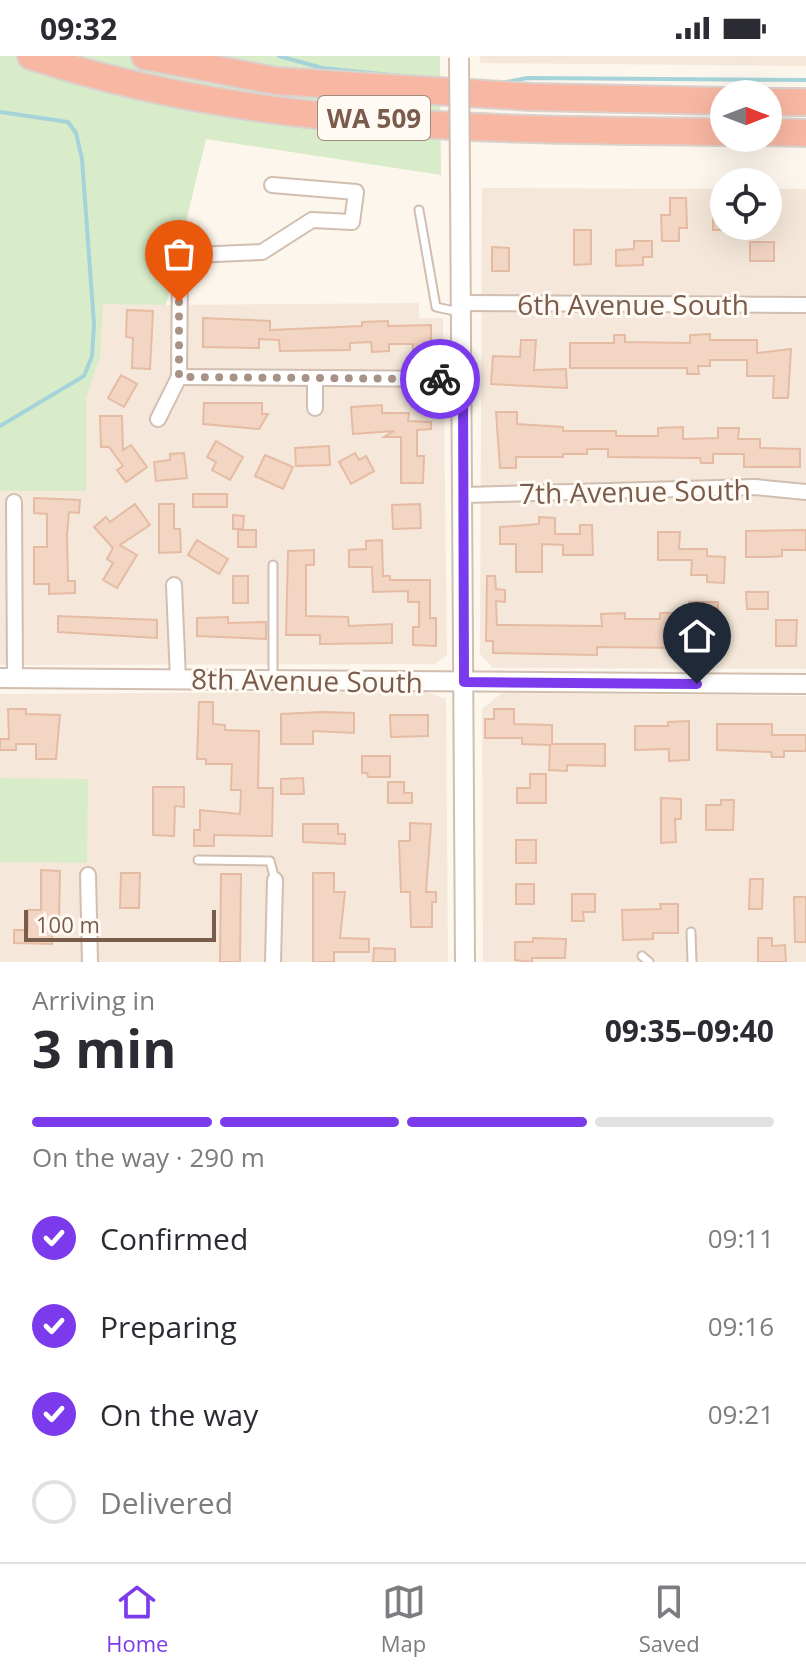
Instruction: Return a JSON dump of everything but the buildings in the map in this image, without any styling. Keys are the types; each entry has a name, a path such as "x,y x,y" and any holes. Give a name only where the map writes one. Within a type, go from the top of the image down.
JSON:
{"highway":[{"name":"WA 509","path":"31,56 99,78 262,108 505,130 710,132"},
{"name":"WA 509","path":"145,56 277,81 532,97 710,101"},
{"path":"782,102 806,102"},
{"path":"782,132 806,133"}],"street":[{"path":"459,57 465,962"},
{"path":"158,419 179,377 180,271 194,255 262,252 312,220 352,222 356,192 272,185"},
{"name":"6th Avenue South","path":"461,308 806,305"},
{"path":"179,377 463,379"},
{"path":"315,378 315,408"},
{"name":"7th Avenue South","path":"464,495 755,487 806,492"},
{"path":"8,678 14,502"},
{"path":"174,585 178,679"},
{"name":"8th Avenue South","path":"8,678 806,684"},
{"path":"88,875 90,962"},
{"path":"273,962 275,880"}],"lane":[{"path":"419,210 436,307 461,308"},
{"path":"273,565 273,680"},
{"path":"198,860 270,861 275,880"},
{"path":"691,932 692,962"}],"shaded area":[{"path":"480,56 806,56 806,66 480,63"},
{"path":"0,85 166,305 419,303 419,318 443,318 447,655 435,664 0,665"},
{"path":"482,188 710,189 710,240 782,240 782,189 806,189 806,669 493,668 480,654"},
{"path":"424,691 446,699 448,962 0,962 0,694"},
{"path":"502,693 806,696 806,962 483,962 482,709"}],"green space":[{"path":"0,56 440,56 441,175 206,139 166,305 103,304 100,357 86,398 86,491 0,491"},
{"path":"0,778 88,779 87,863 0,862"}],"waterway":[{"path":"279,56 322,68 401,76"},
{"path":"497,84 527,78 806,80"},
{"path":"0,112 68,122 76,133 82,159 94,324 92,356 84,376 0,426"}],"way so far":[{"path":"179,302 179,377 440,379"}],"route":[{"path":"440,379 463,379 464,682 697,684"}]}
